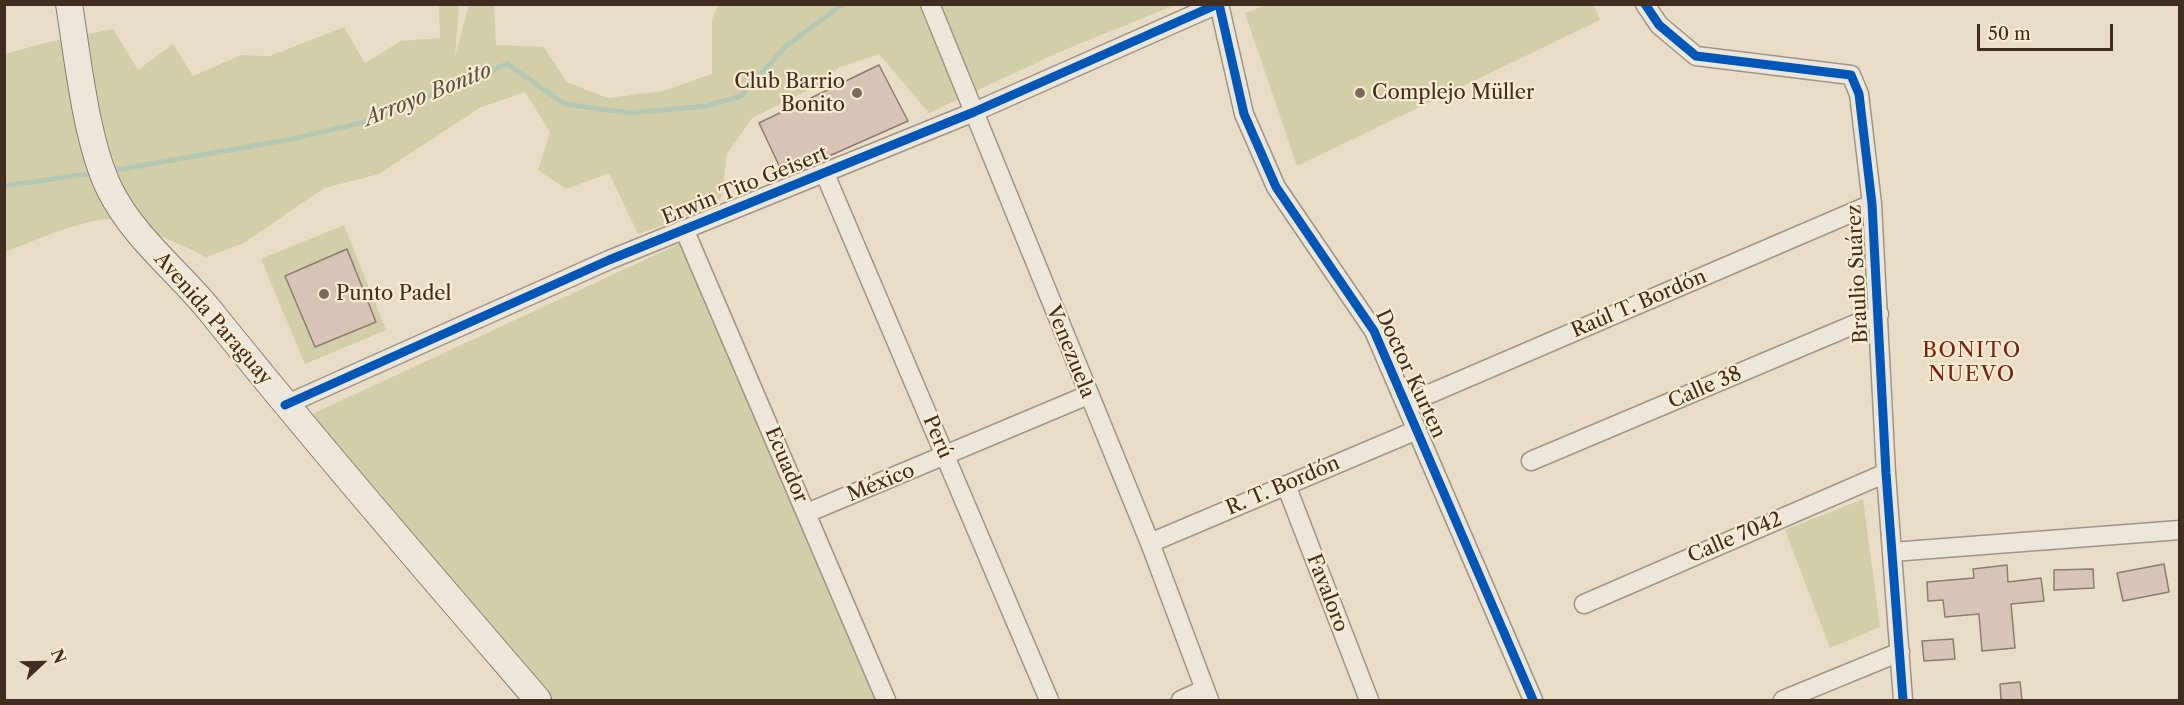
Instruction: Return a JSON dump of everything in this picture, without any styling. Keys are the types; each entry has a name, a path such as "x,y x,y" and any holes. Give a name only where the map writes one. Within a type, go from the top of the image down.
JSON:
{"main road":[{"name":"Avenida Paraguay","path":"69,4 96,155 109,189 130,226 203,302 285,405 538,700"}],"street":[{"name":"Venezuela","path":"930,4 1150,543 1207,695"},
{"name":"Erwin Tito Geisert","path":"285,405 684,229 974,112 1219,4"},
{"name":"Doctor Kurten","path":"1219,4 1244,114 1276,187 1374,330 1533,700"},
{"name":"Braulio Suárez","path":"1645,4 1659,25 1696,56 1851,75 1859,94 1872,204 1886,473 1903,700"},
{"name":"Perú","path":"825,174 1049,700"},
{"name":"Raúl T. Bordón","path":"1406,404 1872,204"},
{"name":"Ecuador","path":"684,229 886,700"},
{"name":"Calle 38","path":"1531,461 1879,314"},
{"name":"México","path":"807,513 946,457 1088,395"},
{"name":"R. T. Bordón","path":"1150,543 1417,430"},
{"name":"Calle 7042","path":"1584,604 1886,473"},
{"name":"Favaloro","path":"1286,484 1369,700"},
{"path":"1892,552 2180,530"},
{"path":"1783,700 1900,652"},
{"path":"1181,700 1207,695"}],"shaded area":[{"name":"Complejo Müller","path":"1593,4 1600,20 1297,166 1245,13 1266,5"},
{"path":"439,5 459,5 455,56 469,5 494,5 496,45 544,47 567,82 607,98 663,91 712,74 712,20 718,5 1175,5 1057,53 929,113 879,54 840,67 819,85 752,118 727,154 721,198 684,218 638,234 609,173 566,189 538,170 550,132 525,92 481,107 379,174 324,188 244,243 206,257 141,228 106,219 68,228 5,252 5,54 113,29 138,70 173,44 193,76 241,55 270,56 344,27 365,63 401,41 440,38"},
{"name":"Punto Padel","path":"344,225 386,330 305,364 261,259"},
{"path":"681,243 875,700 522,700 295,422"},
{"path":"1863,499 1880,627 1830,648 1785,530"}],"building":[{"name":"Club Barrio Bonito","path":"879,65 908,121 784,176 759,123"},
{"path":"347,249 376,322 315,347 285,276"},
{"path":"2164,564 2169,592 2123,601 2117,573"},
{"path":"2007,565 2008,582 2041,578 2044,601 2011,604 2015,648 1982,651 1979,614 1945,617 1943,600 1928,601 1927,582 1974,578 1973,569"},
{"path":"2093,569 2094,588 2054,590 2054,570"},
{"path":"1953,639 1955,659 1924,661 1922,641"},
{"path":"2020,682 2022,700 2001,700 2000,684"}],"waterway":[{"name":"Arroyo Bonito","path":"110,171 287,140 374,120 507,64 565,104 629,113 707,106 741,96 786,46 843,4"},
{"name":"Arroyo Bonito","path":"4,186 95,173"}],"cycle path":[{"path":"285,405 609,260 974,112 1218,4"},
{"path":"1219,4 1244,114 1276,187 1374,331 1533,700"},
{"path":"1645,4 1659,25 1696,56 1851,75 1859,94 1872,204 1886,473 1903,700"}],"place":[{"name":"Club Barrio Bonito","path":"857,93"},
{"name":"Complejo Müller","path":"1360,93"},
{"name":"Punto Padel","path":"324,294"}],"district":[{"name":"BONITO NUEVO","path":"1972,363"}]}
